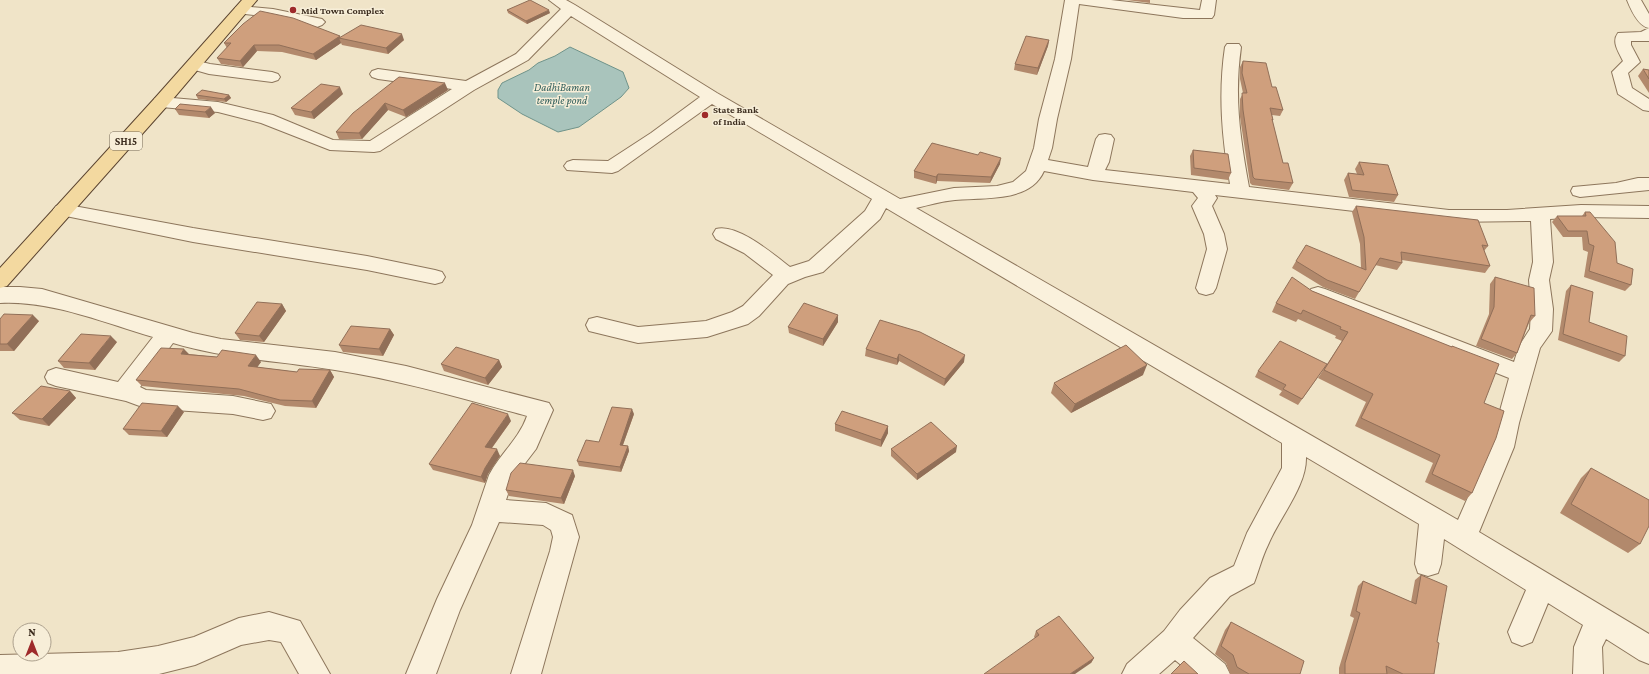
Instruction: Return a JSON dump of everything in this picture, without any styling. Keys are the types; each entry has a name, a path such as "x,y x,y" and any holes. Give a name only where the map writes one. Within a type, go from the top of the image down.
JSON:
{"main road":[{"name":"SH15","path":"0,281 194,65 245,5"}],"street":[{"path":"597,325 638,335 676,333 707,329 740,318 751,311 781,279 799,271 816,267 889,202 954,194 997,192 1020,186 1034,173 1043,148 1048,119 1063,59 1072,0"},
{"path":"1078,0 1183,14 1207,15 1209,0"},
{"path":"1634,0 1638,10 1649,24"},
{"path":"161,102 218,107 267,119 330,145 367,148 378,145 468,86 522,57 544,36 563,4 711,97 889,202 1294,436 1542,584 1649,650"},
{"path":"245,5 273,13 317,22"},
{"path":"1645,101 1624,90 1620,72 1632,62 1623,44 1623,36 1645,37 1649,33"},
{"path":"1233,47 1229,75 1231,138 1241,192"},
{"path":"194,65 216,70 272,77"},
{"path":"378,74 468,86"},
{"path":"574,166 612,167 657,137 711,97"},
{"path":"1093,174 1100,162 1105,139"},
{"path":"1037,164 1093,174 1450,216 1581,212 1649,212"},
{"path":"1580,191 1629,187 1638,184"},
{"path":"1199,187 1208,198 1202,206 1214,234 1217,249 1206,288"},
{"path":"64,210 192,235 367,263 435,277"},
{"path":"1464,537 1507,431 1506,423 1530,346 1541,331 1542,310 1539,280 1543,262 1540,214"},
{"path":"723,234 751,248 788,276"},
{"path":"1298,282 1316,293 1374,315 1470,355 1522,374"},
{"path":"0,295 20,294 42,297 193,341 328,360 406,375 541,410 527,442 502,475 491,510 447,608 421,674"},
{"path":"123,392 169,333"},
{"path":"56,377 123,392 145,399 233,405 263,411"},
{"path":"1137,674 1174,641 1190,619 1220,587 1244,574 1256,540 1278,502 1294,468 1294,436"},
{"path":"491,510 546,514 563,523 566,537 526,674"},
{"path":"1428,564 1433,519"},
{"path":"1522,632 1542,584"},
{"path":"1588,674 1588,647 1600,619"},
{"path":"0,669 118,666 158,660 195,650 239,632 269,626 290,631 315,674"},
{"path":"1174,641 1214,674"}],"water":[{"name":"DadhiBaman temple pond","path":"570,47 623,72 629,88 621,97 579,127 558,132 522,114 498,98 498,90 502,83"}],"building":[{"path":"530,0 549,10 526,21 507,10"},
{"path":"260,11 293,18 340,36 313,54 279,45 254,45 240,61 217,58 231,43 224,43 243,24"},
{"path":"361,25 402,34 386,48 339,38"},
{"path":"1026,36 1049,40 1038,68 1015,64"},
{"path":"1243,61 1266,63 1272,87 1276,87 1283,110 1270,108 1283,163 1288,163 1293,183 1255,179 1253,177 1243,110 1242,93 1247,93 1242,73"},
{"path":"1643,69 1649,70 1649,79"},
{"path":"399,77 445,83 403,110 385,103 359,133 336,132 353,113"},
{"path":"321,84 340,87 311,112 291,108"},
{"path":"202,90 229,95 224,99 196,95"},
{"path":"180,104 211,107 205,112 175,109"},
{"path":"932,143 978,155 980,152 1001,158 991,177 938,174 936,177 914,171"},
{"path":"1193,150 1228,154 1231,173 1194,168"},
{"path":"1359,162 1388,165 1398,195 1352,190 1348,173 1364,175"},
{"path":"1356,206 1478,220 1488,246 1482,245 1490,266 1401,252 1402,263 1380,258 1359,292 1327,280 1296,261 1306,245 1366,270 1364,237"},
{"path":"1585,212 1590,212 1615,242 1617,263 1633,269 1631,285 1589,271 1594,246 1589,244 1587,231 1568,231 1557,216 1586,216"},
{"path":"1292,277 1312,291 1452,347 1499,364 1484,403 1504,411 1496,438 1472,493 1432,474 1440,455 1361,418 1373,394 1324,370 1348,332 1340,329 1341,327 1303,310 1301,314 1276,303"},
{"path":"1495,277 1534,288 1535,316 1531,315 1517,353 1481,339 1494,307"},
{"path":"1571,285 1593,292 1589,322 1627,336 1625,356 1563,334"},
{"path":"257,302 282,304 259,336 235,333"},
{"path":"804,303 838,315 823,339 788,327"},
{"path":"4,314 33,315 7,344 0,344 0,319"},
{"path":"880,320 920,332 965,355 945,379 899,354 897,359 866,349"},
{"path":"351,326 390,329 379,349 339,345"},
{"path":"81,334 111,336 89,363 58,361"},
{"path":"1280,341 1327,364 1302,399 1283,389 1286,385 1258,371"},
{"path":"1126,345 1147,365 1075,404 1054,383"},
{"path":"456,347 499,360 485,378 441,364"},
{"path":"161,348 184,349 181,354 217,357 222,350 256,355 248,366 297,372 299,369 330,370 312,401 280,400 239,389 136,380"},
{"path":"41,386 70,391 42,419 12,413"},
{"path":"142,403 178,406 161,431 123,429"},
{"path":"472,403 508,414 485,447 497,449 481,477 429,464"},
{"path":"612,407 632,409 620,445 628,446 620,467 577,461 586,440 599,442"},
{"path":"842,411 888,426 881,440 835,424"},
{"path":"931,422 957,446 917,474 891,449"},
{"path":"520,463 573,470 561,498 506,490 511,473"},
{"path":"1591,468 1649,500 1649,526 1640,544 1571,504"},
{"path":"1421,575 1447,586 1437,642 1439,643 1434,674 1403,674 1386,666 1387,674 1345,674 1345,663 1360,613 1356,611 1363,581 1416,604"},
{"path":"1059,616 1094,658 1070,674 984,674 1039,635 1036,631"},
{"path":"1231,622 1304,661 1300,674 1249,674 1237,667 1233,655 1221,646"},
{"path":"1184,661 1198,674 1171,674"}],"place":[{"name":"Mid Town Complex","path":"293,10"},
{"name":"State Bank of India","path":"705,115"}]}
